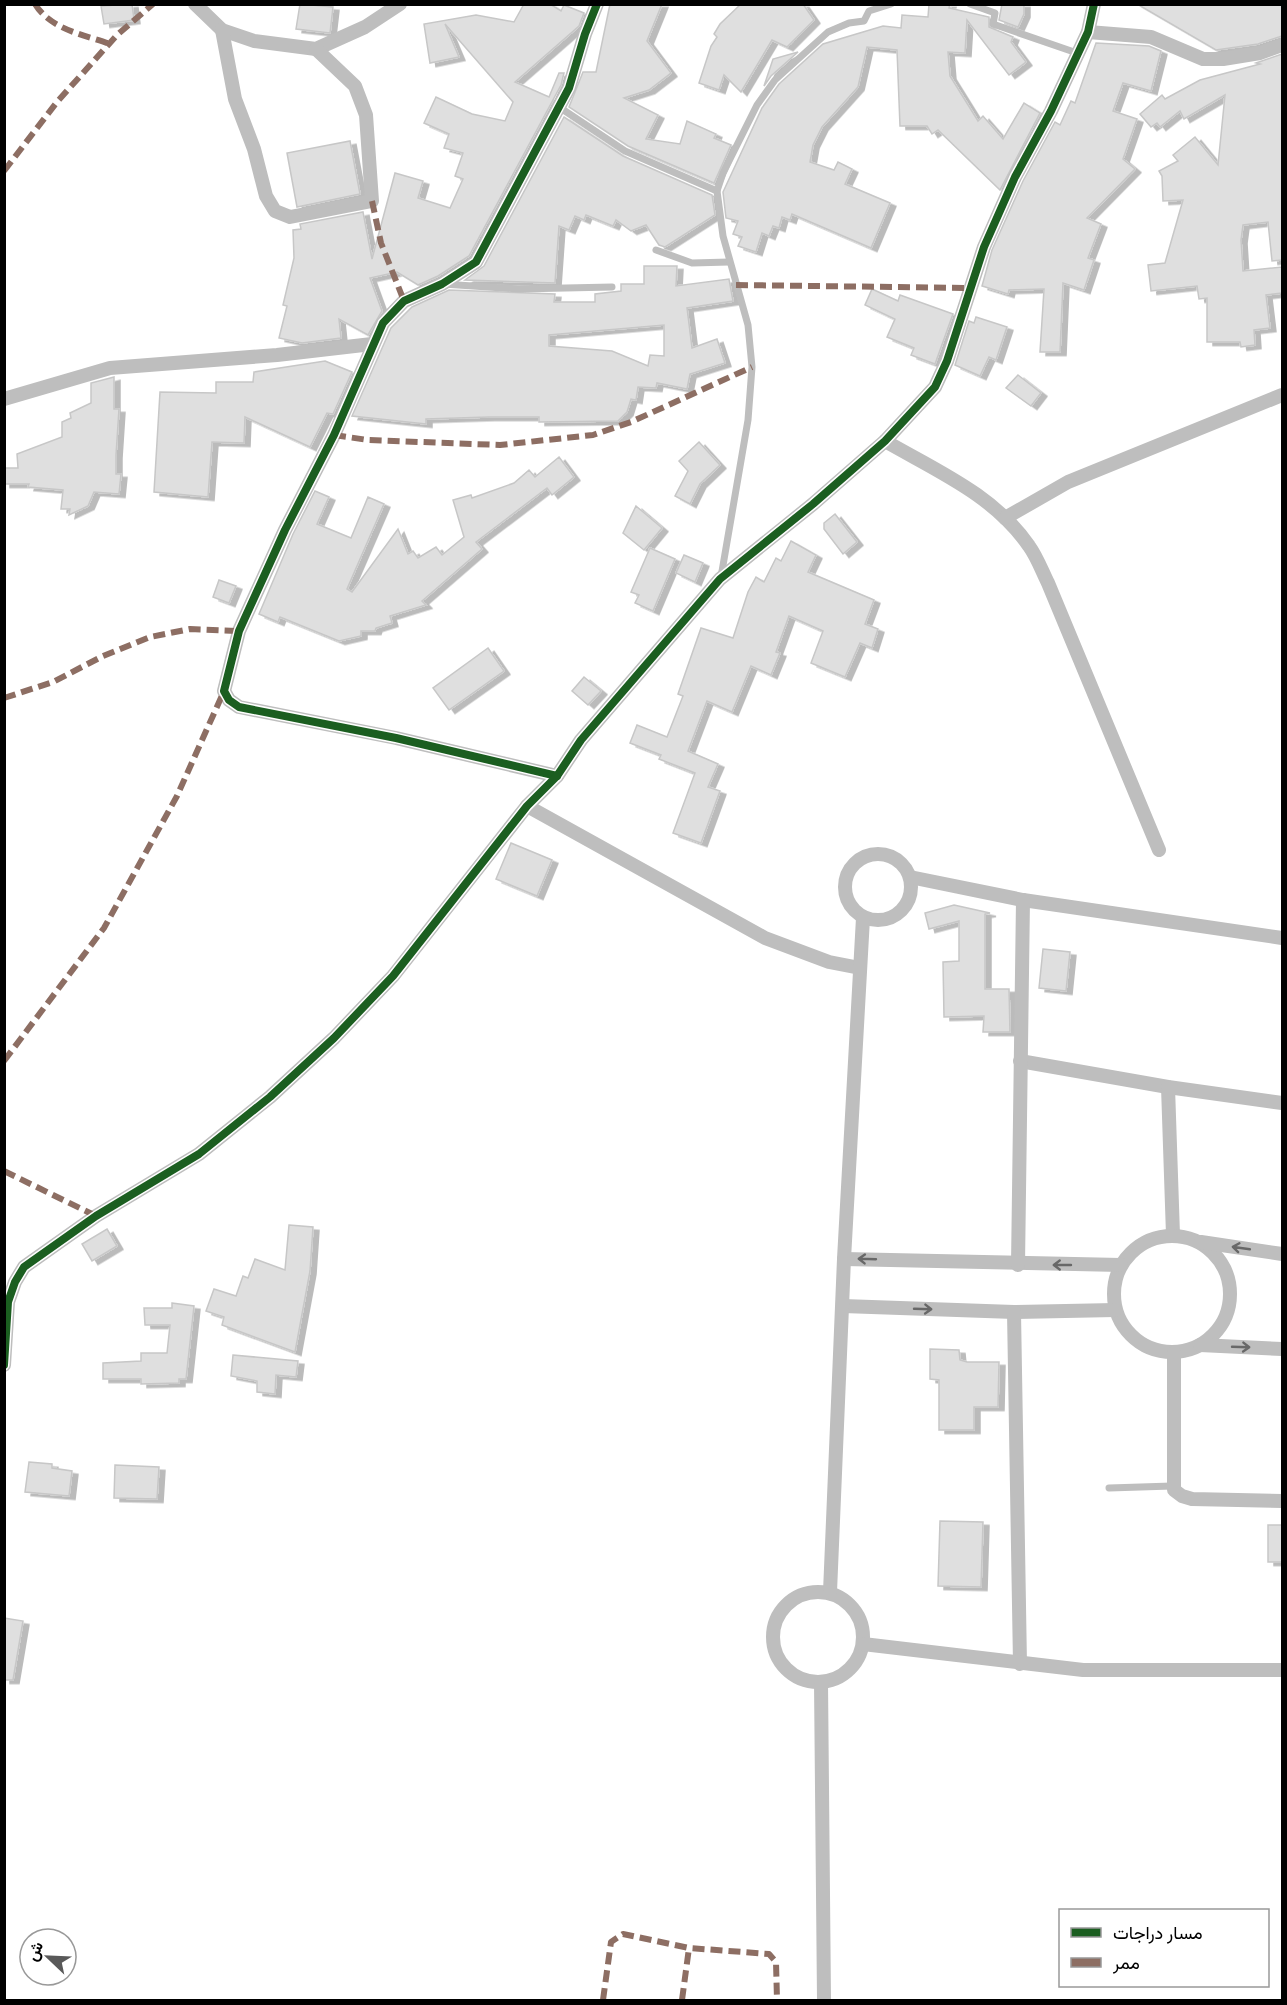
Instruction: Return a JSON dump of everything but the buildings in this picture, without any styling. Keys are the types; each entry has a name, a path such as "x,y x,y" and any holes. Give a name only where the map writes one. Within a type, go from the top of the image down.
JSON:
{"street":[{"path":"195,4 222,30 254,41 316,49 365,27 400,4"},
{"path":"557,776 407,740 239,707 229,700 224,691 239,631 285,530 334,435 383,323 404,301 442,284 476,262 569,88 585,34 597,4"},
{"path":"4,1365 8,1302 15,1282 24,1267 87,1221 199,1154 270,1097 326,1046 393,976 526,806 557,776 581,740 720,579 813,504 885,441 935,387 954,343 984,247 1015,177 1051,111 1088,32 1094,4"},
{"path":"222,30 235,99 254,149 266,196 274,211 290,217 372,201 366,116 355,86 316,49"},
{"path":"1088,32 1151,37 1203,59 1223,59 1260,53 1282,45"},
{"path":"4,399 110,368 277,355 372,344"},
{"path":"1005,518 1068,482 1282,395"},
{"path":"885,441 975,491 1005,518 1030,547 1048,583 1159,850"},
{"path":"526,806 765,938 830,962 860,968"},
{"path":"870,853 887,854 902,863 910,878 911,893 905,907 893,917 878,921 863,918 850,907 844,892 846,875 856,861 870,853"},
{"path":"910,878 1023,900 1282,938"},
{"path":"1018,1265 1023,900"},
{"path":"830,1592 844,1259 863,918"},
{"path":"1020,1060 1168,1087 1282,1103"},
{"path":"1168,1087 1173,1235"},
{"path":"1282,1254 1200,1242 1173,1235 1152,1238 1134,1249 1121,1265 1113,1295 1115,1310 1124,1328 1137,1341 1155,1350 1173,1353 1200,1345 1282,1349"},
{"path":"1200,1242 1216,1255 1227,1273 1230,1294 1227,1314 1216,1332 1200,1345"},
{"path":"844,1259 1018,1265 1121,1265"},
{"path":"843,1306 1014,1312 1115,1310"},
{"path":"1014,1312 1020,1664"},
{"path":"1173,1353 1172,1486 1182,1496 1192,1499 1282,1501"},
{"path":"808,1592 830,1592 850,1603 862,1622 863,1644 858,1659 849,1671 836,1679 821,1682 799,1678 781,1664 773,1644 775,1621 788,1602 808,1592"},
{"path":"863,1644 1083,1670 1282,1670"},
{"path":"821,1682 824,2001"}],"lane":[{"path":"720,579 748,420 752,367 748,325 729,262 717,191 723,173 757,105 776,80 828,32 849,23 864,21 869,11 891,4"},
{"path":"970,4 994,13 993,24 1077,53"},
{"path":"559,107 625,151 717,191"},
{"path":"656,250 692,263 729,262"},
{"path":"442,284 519,289 612,287"},
{"path":"1109,1488 1172,1486"}],"marked path":[{"path":"35,4 41,13 58,25 110,44"},
{"path":"4,171 57,102 117,35 153,4"},
{"path":"372,201 381,243 404,301"},
{"path":"736,285 971,288"},
{"path":"334,435 368,440 500,445 593,435 631,422 752,367"},
{"path":"4,698 53,682 103,656 150,637 190,629 239,631"},
{"path":"4,1061 104,928 177,796 224,691"},
{"path":"4,1171 96,1216"},
{"path":"603,2000 611,1942 623,1934 689,1948 769,1954 776,1962 777,2000"},
{"path":"682,2000 689,1948"}],"cycle path":[{"path":"557,776 396,738 239,707 229,700 224,691 239,631 285,530 334,435 383,323 404,301 442,284 476,262 569,88 585,34 597,4"},
{"path":"4,1365 8,1302 15,1282 24,1267 96,1216 199,1154 270,1097 334,1038 393,976 527,806 557,776 581,740 720,579 813,504 885,441 935,387 947,361 984,247 1015,177 1051,111 1088,32 1094,4"}]}
